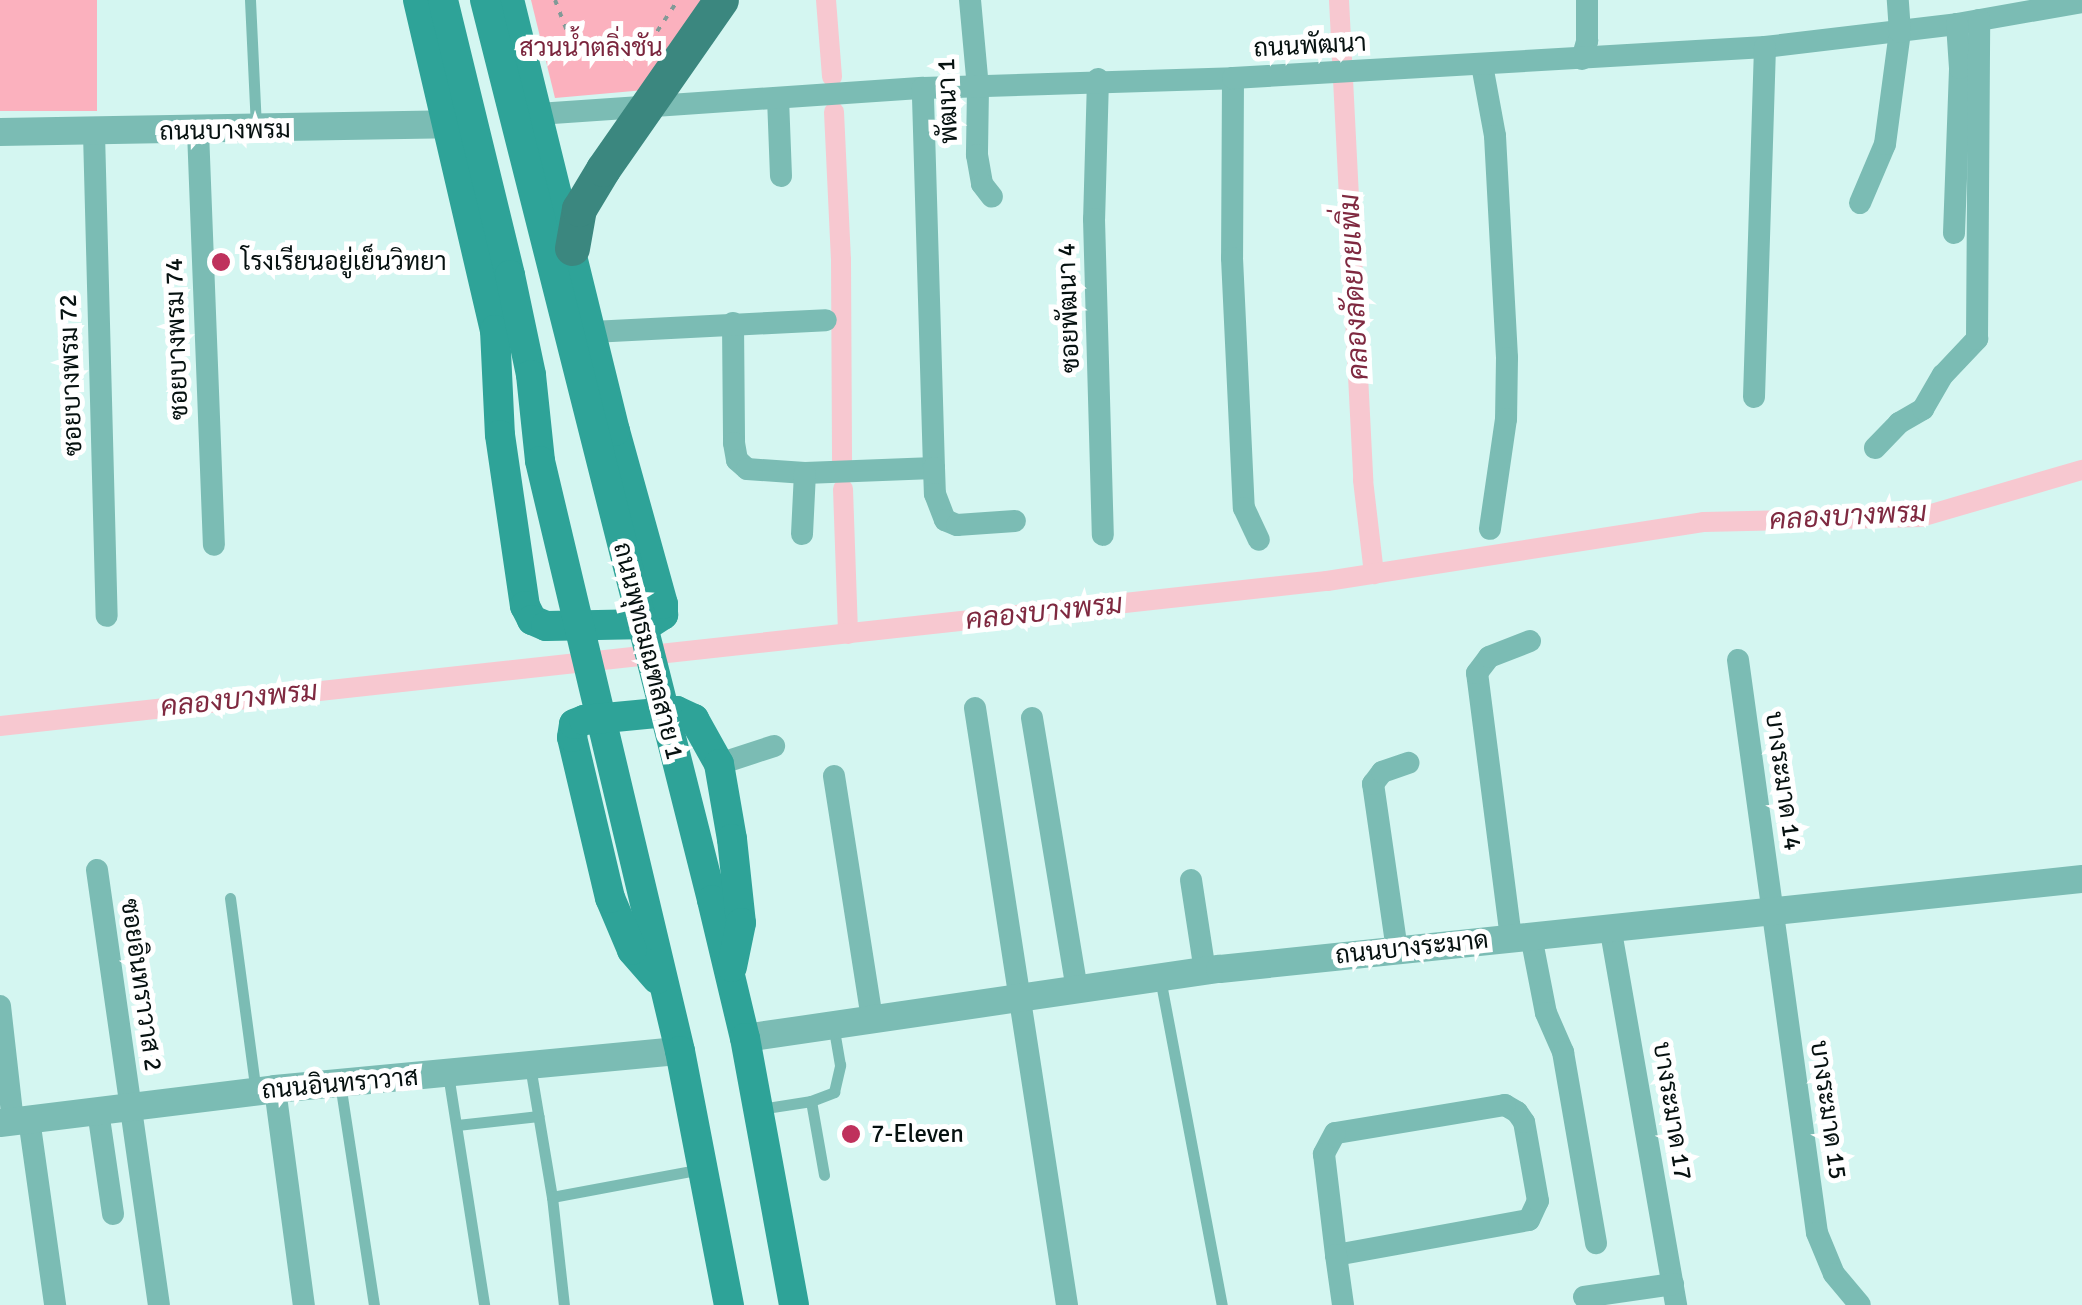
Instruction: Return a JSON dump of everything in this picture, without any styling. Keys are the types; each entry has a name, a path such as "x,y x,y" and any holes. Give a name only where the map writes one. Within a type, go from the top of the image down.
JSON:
{"main road":[{"path":"418,0 495,330 544,476 680,1051 728,1305"},
{"path":"443,0 501,232 531,376 544,476"},
{"name":"ถนนพุทธมณฑลสาย 1","path":"484,0 745,1038 794,1305"},
{"path":"495,330 500,434 525,606 532,620 546,626 648,624 663,615 663,604 510,0"},
{"path":"572,248 579,209 720,0"},
{"path":"583,390 584,297"},
{"path":"662,986 620,928 572,737 574,724 678,711 694,719 719,764 739,891 741,923 730,976"}],"street":[{"name":"พัฒนา 1","path":"970,0 978,88 977,155 982,184 992,197"},
{"path":"1582,58 1587,41 1586,0"},
{"path":"1860,203 1885,144 1900,32 1898,0"},
{"name":"ถนนพัฒนา","path":"538,114 923,88 1098,79 1233,78 1765,47 1968,22 2010,8 2082,2"},
{"path":"1954,233 1960,68 1968,22"},
{"path":"1875,448 1899,423 1924,409 1942,375 1978,339 1968,22"},
{"path":"1754,397 1765,47"},
{"path":"1482,65 1495,136 1507,358 1506,420 1490,530"},
{"path":"1233,78 1232,258 1244,508 1259,540"},
{"name":"ซอยพัฒนา 4","path":"1098,79 1094,218 1103,535"},
{"path":"923,88 935,494 946,520 957,525 1015,521"},
{"path":"778,98 781,176"},
{"name":"ถนนบางพรม","path":"0,132 256,131 449,124"},
{"name":"ซอยบางพรม 72","path":"94,132 107,616"},
{"name":"ซอยบางพรม 74","path":"198,132 214,544"},
{"path":"592,332 826,320"},
{"path":"733,323 737,460 747,468 805,472 934,468"},
{"path":"802,534 805,472"},
{"path":"1530,642 1488,657 1478,673 1521,937 1563,1052 1596,1243"},
{"name":"บางระมาด 14","path":"1738,660 1774,910"},
{"path":"976,708 1067,1305"},
{"path":"1032,718 1077,991"},
{"path":"719,764 774,746"},
{"path":"1397,950 1373,784 1382,772 1408,763"},
{"path":"834,776 872,1018"},
{"name":"ซอยอินทราวาส 2","path":"97,870 159,1305"},
{"name":"ถนนบางระมาด","path":"745,1038 1205,971 2082,879"},
{"path":"1192,880 1205,971"},
{"name":"บางระมาด 15","path":"1774,910 1817,1233 1828,1264 1860,1305"},
{"name":"บางระมาด 17","path":"1610,926 1674,1294"},
{"path":"0,1006 14,1121 56,1305"},
{"name":"ถนนอินทราวาส","path":"14,1121 265,1090 680,1051"},
{"path":"265,1090 304,1305"},
{"path":"1336,1255 1529,1220 1538,1201 1524,1122 1518,1112 1505,1106 1336,1133 1324,1154 1336,1255 1343,1305"},
{"path":"98,1111 114,1214"},
{"path":"1584,1298 1674,1294"}],"lane":[{"path":"250,0 256,131"},
{"path":"230,898 265,1090"},
{"path":"1160,978 1222,1305"},
{"path":"758,1109 810,1101 834,1092 840,1077 833,1024"},
{"path":"530,1066 552,1196 564,1305"},
{"path":"448,1074 484,1305"},
{"path":"340,1083 374,1305"},
{"path":"810,1101 824,1174"},
{"path":"456,1125 540,1116"},
{"path":"552,1196 702,1169"}],"path":[{"path":"555,0 572,44 591,50 650,42 678,0"}],"green space":[{"path":"0,0 97,0 97,111 0,111"},
{"name":"สวนน้ำตลิ่งชัน","path":"531,0 711,0 656,89 555,98"}],"waterway":[{"path":"826,0 832,77"},
{"name":"คลองลัดยายเพิ่ม","path":"1339,0 1363,480 1374,574"},
{"path":"834,112 841,260 842,462"},
{"name":"คลองบางพรม","path":"0,726 1327,581 1704,522 1921,517 2082,470"},
{"path":"843,489 848,634"}],"place":[{"name":"โรงเรียนอยู่เย็นวิทยา","path":"221,262"},
{"name":"7-Eleven","path":"851,1134"}]}
